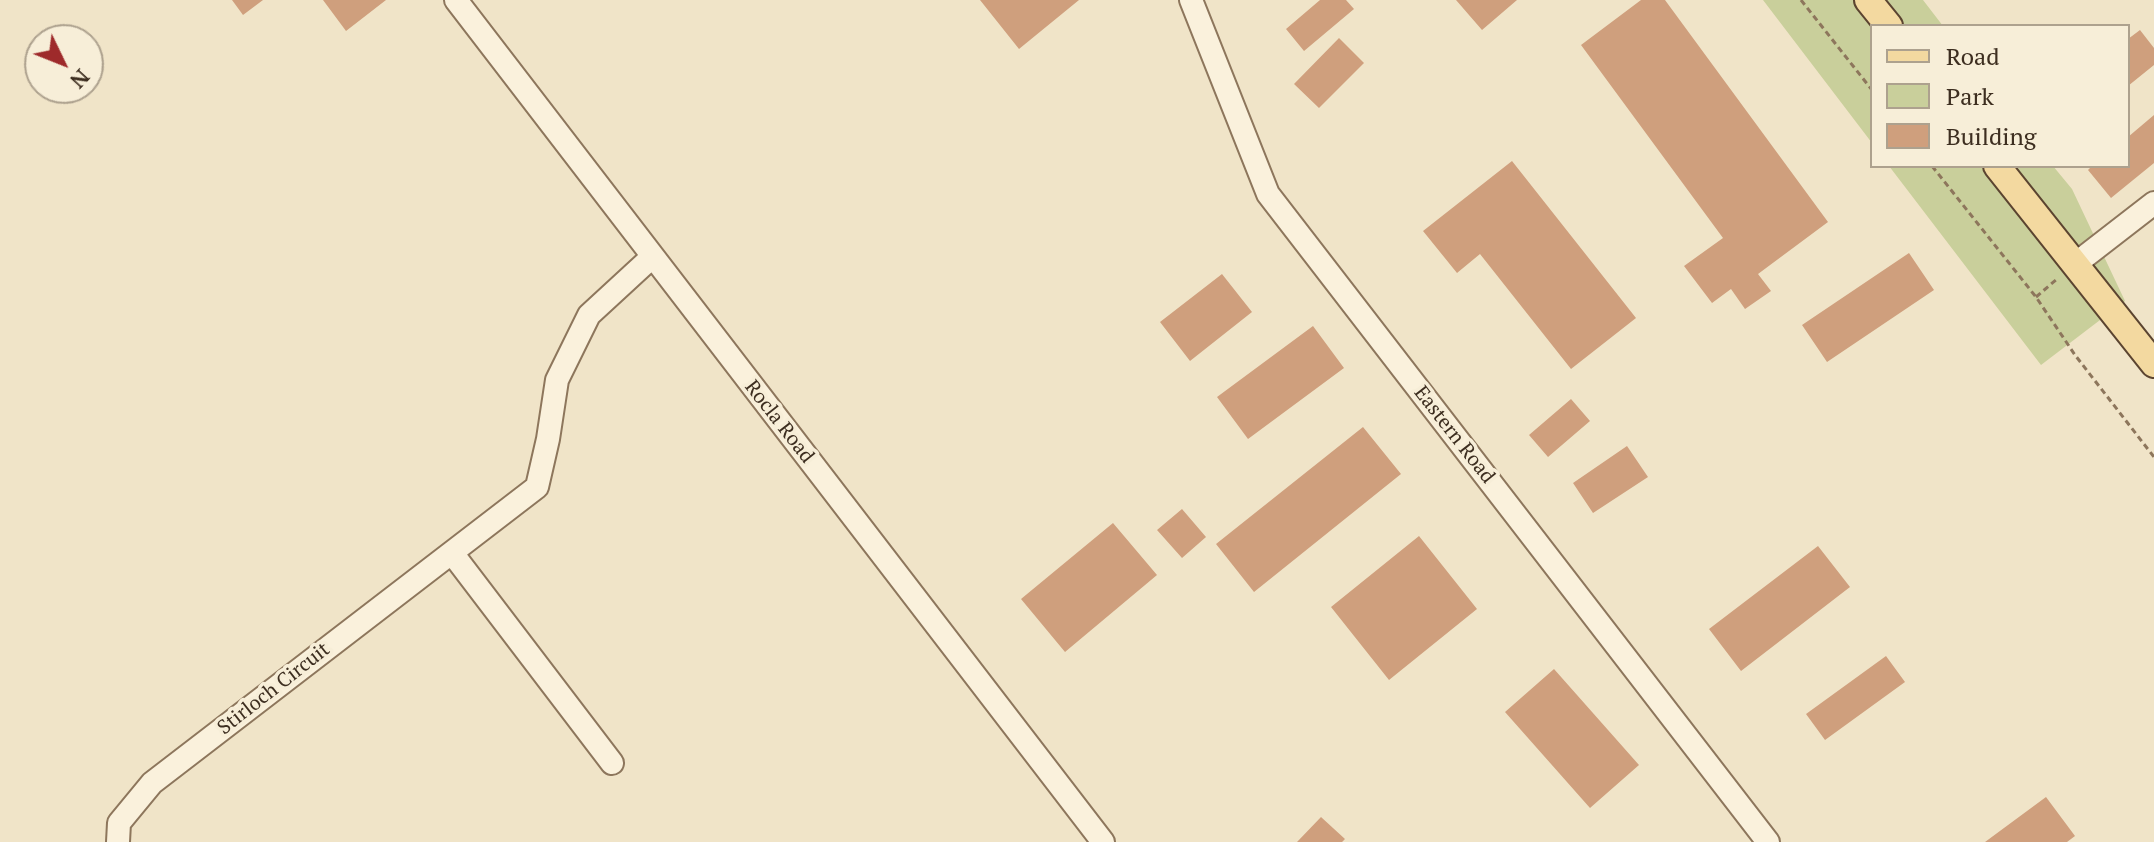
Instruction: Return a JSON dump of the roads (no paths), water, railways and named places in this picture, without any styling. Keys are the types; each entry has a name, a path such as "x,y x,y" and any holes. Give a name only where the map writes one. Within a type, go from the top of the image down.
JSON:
{"main road":[{"path":"1868,0 1887,24"},
{"path":"1999,168 2154,364"}],"street":[{"name":"Rocla Road","path":"456,0 1103,842"},
{"name":"Eastern Road","path":"1191,0 1268,194 1768,842"},
{"path":"2074,265 2154,203"},
{"name":"Stirloch Circuit","path":"118,842 119,823 152,783 537,487 557,380 589,315 652,257"},
{"path":"452,553 612,763"}]}
